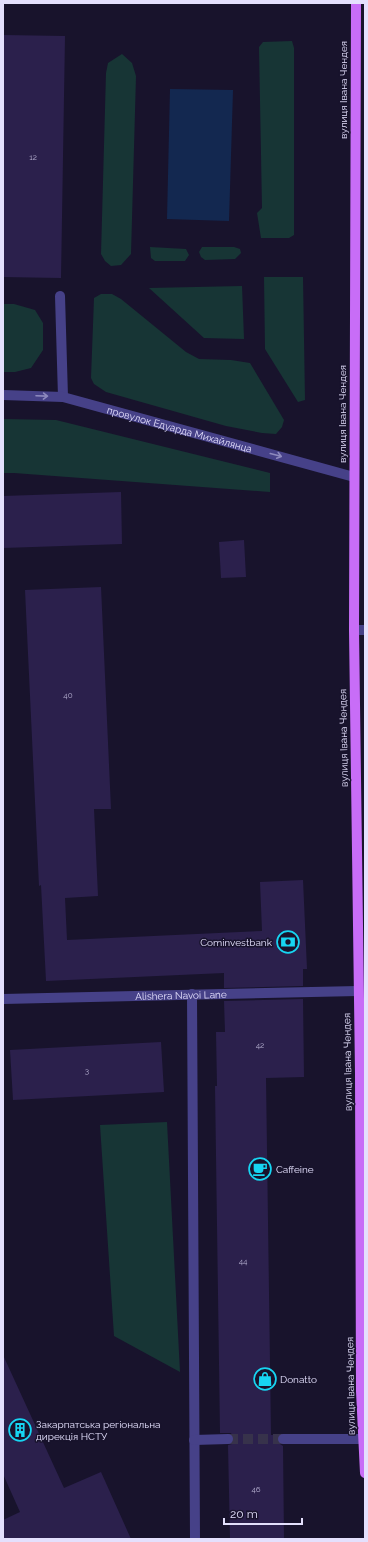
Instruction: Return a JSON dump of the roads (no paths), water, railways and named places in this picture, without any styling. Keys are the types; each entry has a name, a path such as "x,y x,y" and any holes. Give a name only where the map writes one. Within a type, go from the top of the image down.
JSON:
{"main road":[{"name":"вулиця Івана Чендея","path":"356,3 354,630 362,1255 361,1391 365,1466"}],"street":[{"path":"60,296 62,397"},
{"name":"провулок Едуарда Михайлянца","path":"3,395 62,397 354,477"},
{"path":"354,630 365,630"},
{"name":"Alishera Navoi Lane","path":"3,999 358,990"},
{"path":"192,994 195,1539"},
{"path":"283,1439 363,1438"},
{"path":"194,1440 228,1439"}],"water":[{"path":"170,89 233,90 229,221 167,219"}],"tunnel":[{"path":"228,1439 283,1439"}],"place":[{"name":"Cominvestbank","path":"288,942"},
{"name":"Caffeine","path":"260,1169"},
{"name":"Donatto","path":"265,1379"},
{"name":"Закарпатська регіональна дирекція НСТУ","path":"20,1430"}]}
